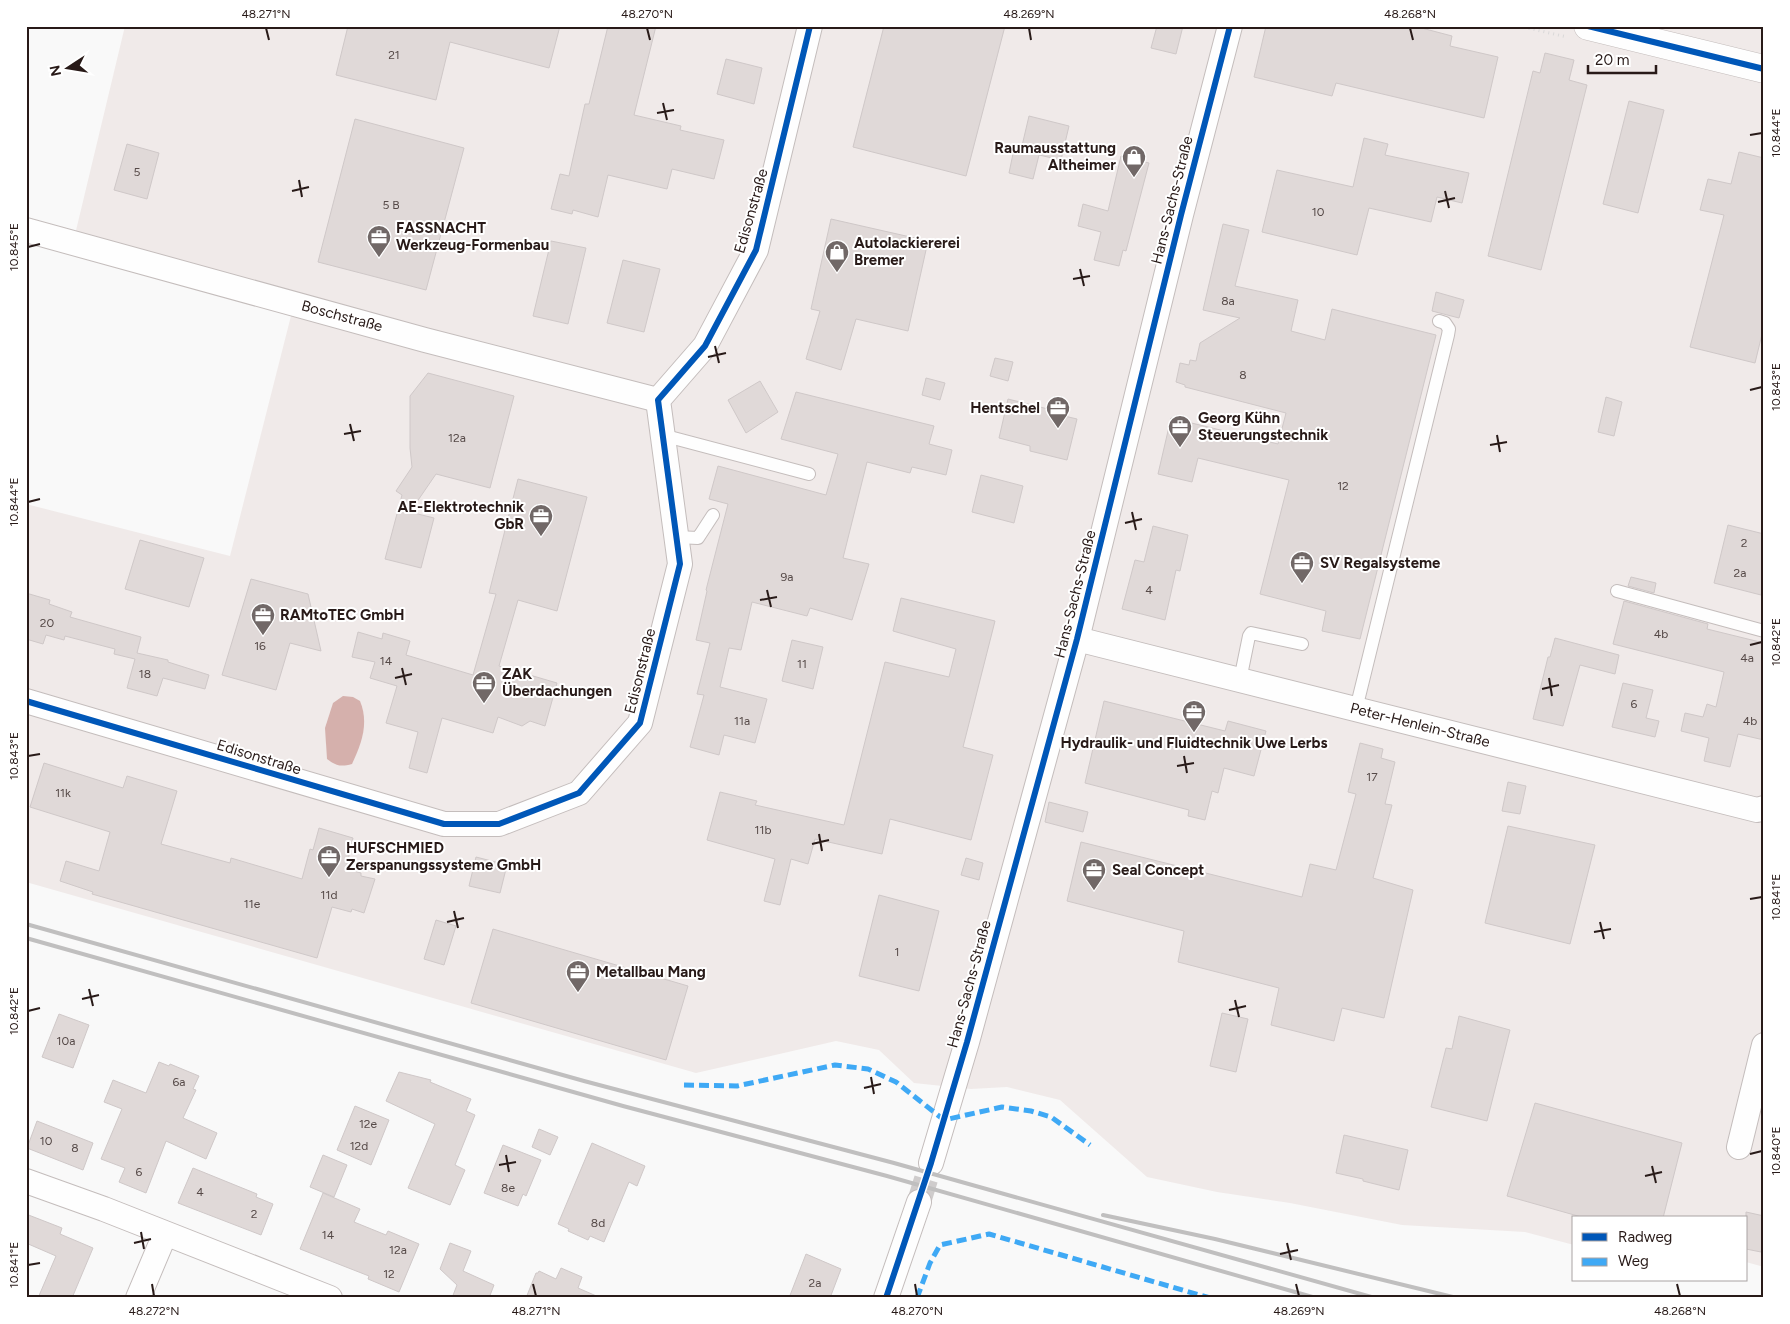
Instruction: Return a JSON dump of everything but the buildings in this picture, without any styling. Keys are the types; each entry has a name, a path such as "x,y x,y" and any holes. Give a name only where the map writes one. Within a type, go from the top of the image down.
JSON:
{"street":[{"name":"Edisonstraße","path":"26,701 444,824 499,824 579,793 640,723 680,564 658,400 705,346 756,250 810,26"},
{"name":"Hans-Sachs-Straße","path":"931,1163 967,1042 1077,639 1181,215 1230,26"},
{"path":"1588,26 1643,33 1762,64"},
{"name":"Boschstraße","path":"26,230 425,340 658,400"},
{"name":"Peter-Henlein-Straße","path":"1077,639 1757,810 1764,808"},
{"path":"1739,1147 1764,1045"},
{"path":"26,1181 330,1298"},
{"path":"886,1298 918,1202"},
{"path":"138,1298 165,1234"}],"lane":[{"path":"1356,709 1448,335 1449,329 1445,323 1439,321"},
{"path":"662,435 809,474"},
{"path":"676,537 698,538 712,515"},
{"path":"1617,591 1764,631"},
{"path":"1240,680 1251,633 1302,644"}],"shaded area":[{"path":"125,26 1764,26 1764,1267 1748,1263 1748,1216 1572,1216 1572,1244 1525,1232 1402,1225 1290,1203 1217,1192 1147,1177 1060,1100 1007,1087 971,1089 914,1083 879,1050 836,1041 696,1073 26,882 26,504 230,556 294,304 73,243"},
{"path":"343,696 353,697 360,701 363,709 364,725 359,748 352,764 342,766 327,759 325,728 333,703"}],"tunnel":[{"path":"919,1202 931,1163"}],"railway":[{"path":"26,924 584,1081 894,1163 1375,1298"},
{"path":"26,938 623,1106 887,1176 1316,1298"},
{"path":"1103,1215 1215,1239 1457,1298"}],"marked path":[{"path":"684,1085 737,1086 835,1065 868,1069 896,1082 944,1120 1002,1107 1031,1111 1051,1117 1090,1145"},
{"path":"917,1298 930,1263 940,1245 989,1234 1210,1298"}],"cycle path":[{"path":"26,701 444,824 499,824 579,793 640,723 680,564 658,400 705,346 756,250 810,26"},
{"path":"886,1298 931,1163 967,1042 1077,639 1181,215 1230,26"},
{"path":"1588,26 1764,69"}],"place":[{"name":"Raumausstattung Altheimer","path":"1134,178"},
{"name":"FASSNACHT Werkzeug-Formenbau","path":"379,258"},
{"name":"Autolackiererei Bremer","path":"837,273"},
{"name":"Hentschel","path":"1058,429"},
{"name":"Georg Kühn Steuerungstechnik","path":"1180,448"},
{"name":"AE-Elektrotechnik GbR","path":"541,537"},
{"name":"SV Regalsysteme","path":"1302,584"},
{"name":"RAMtoTEC GmbH","path":"263,636"},
{"name":"ZAK Überdachungen","path":"484,704"},
{"name":"Hydraulik- und Fluidtechnik Uwe Lerbs","path":"1194,733"},
{"name":"HUFSCHMIED Zerspanungssysteme GmbH","path":"329,878"},
{"name":"Seal Concept","path":"1094,891"},
{"name":"Metallbau Mang","path":"578,993"}]}
